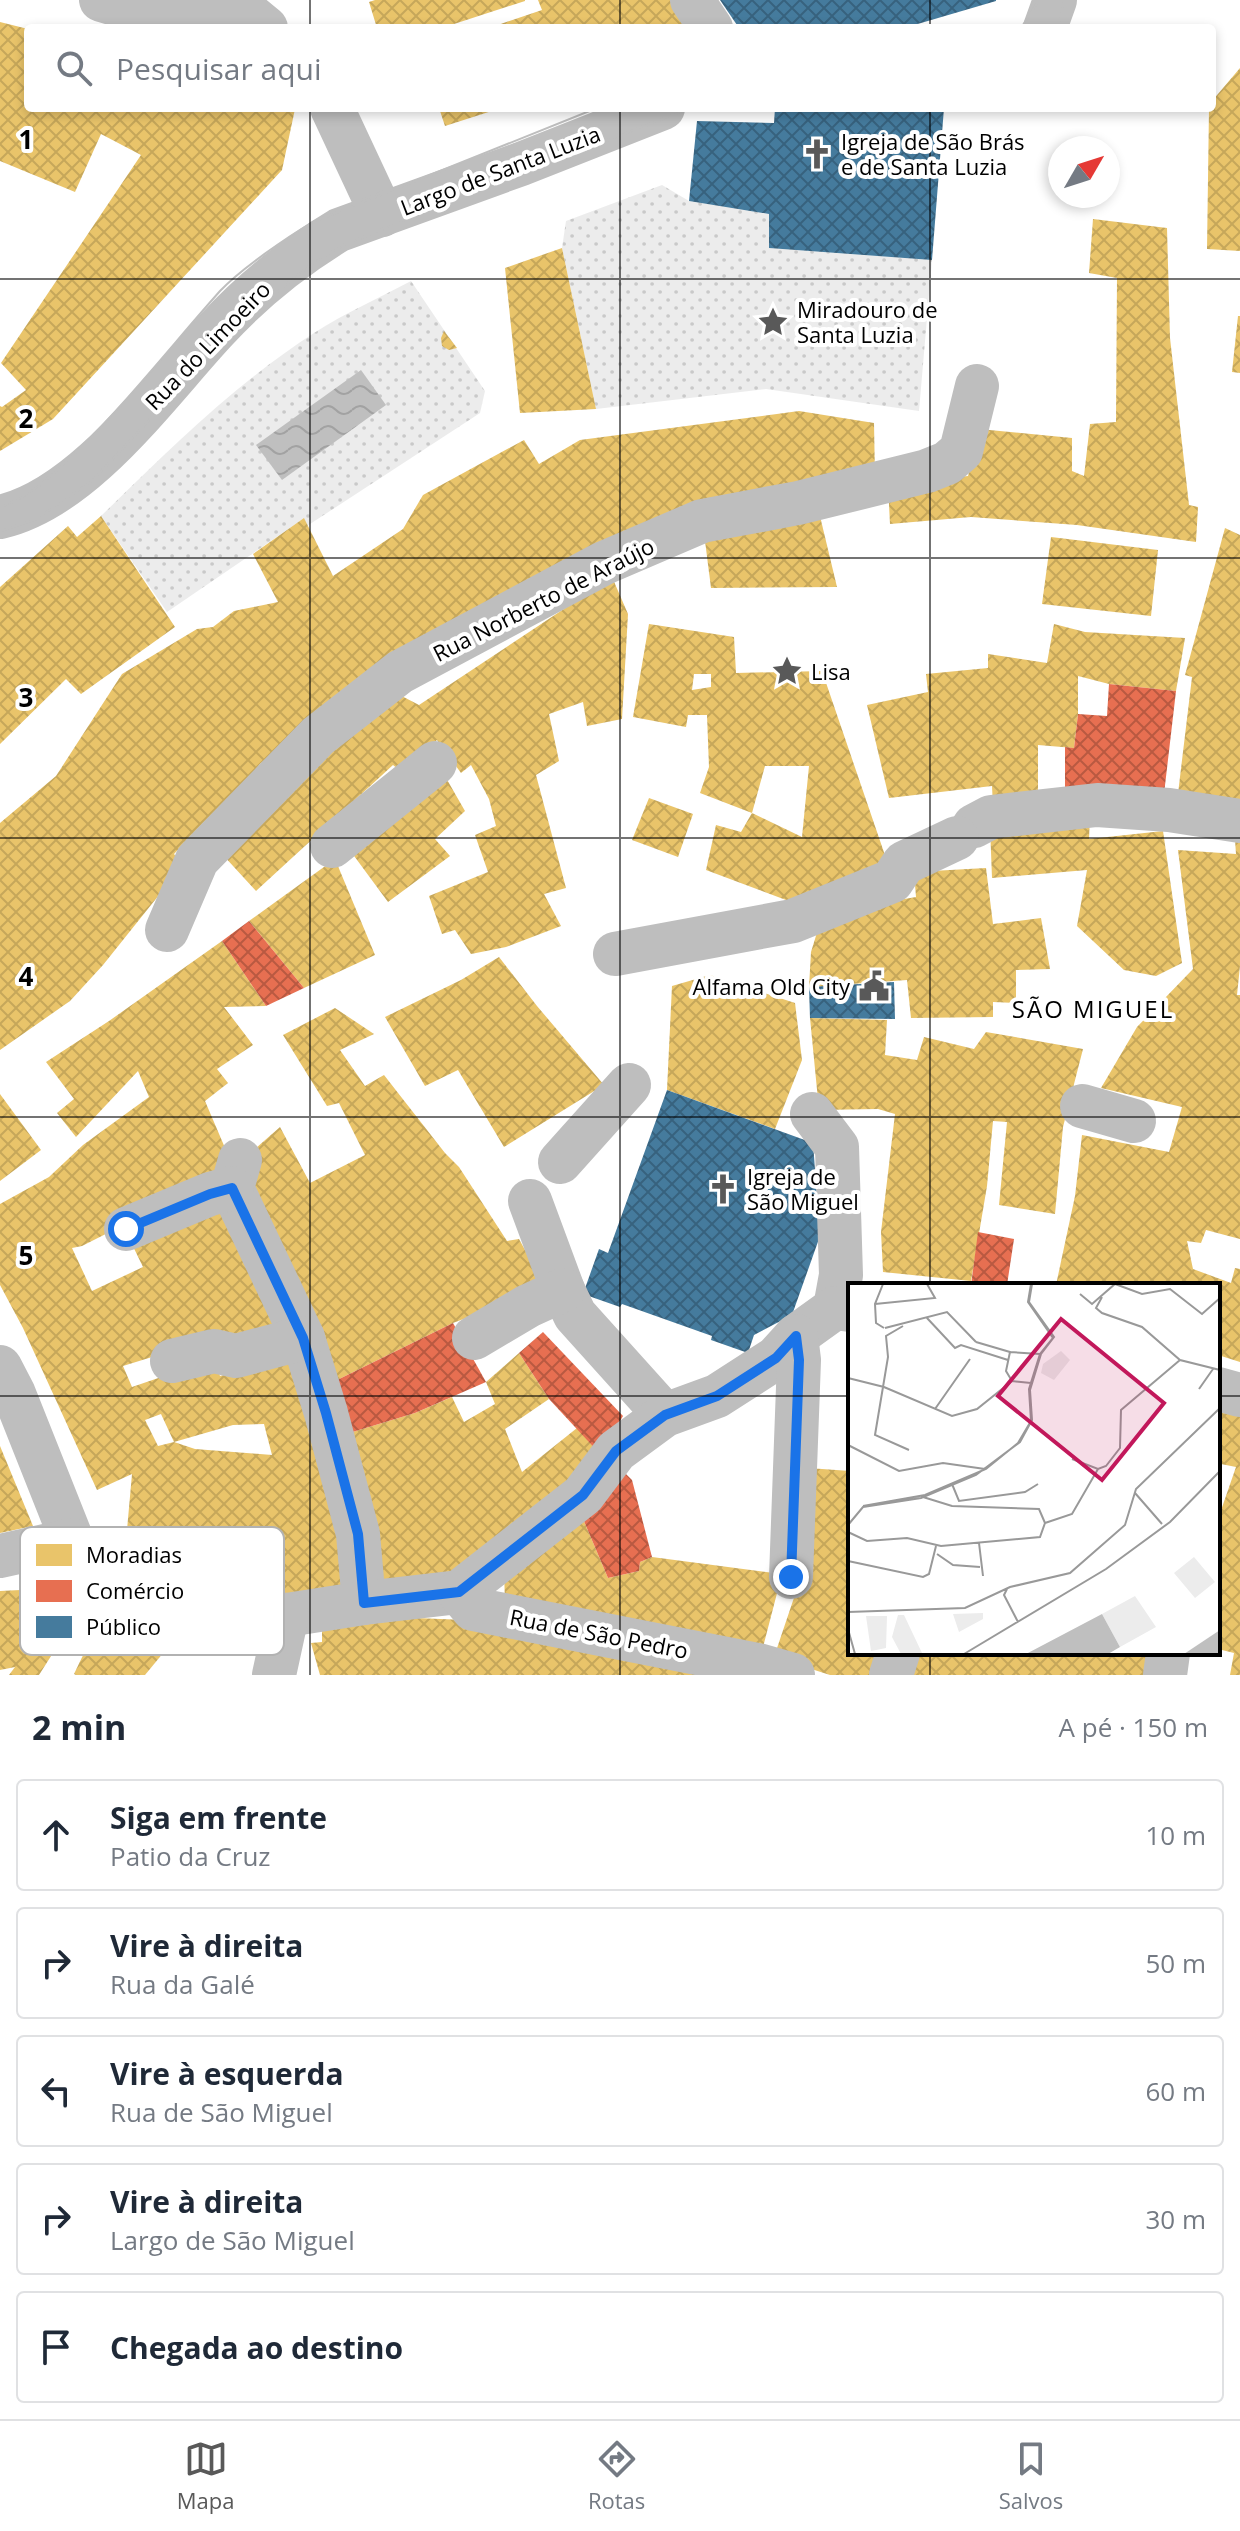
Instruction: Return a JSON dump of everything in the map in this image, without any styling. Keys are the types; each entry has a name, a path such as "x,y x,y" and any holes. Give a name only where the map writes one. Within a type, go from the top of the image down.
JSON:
{"street":[{"path":"101,0 135,10 256,14"},
{"path":"692,0 708,24"},
{"path":"1046,24 1055,0"},
{"path":"334,112 382,215"},
{"name":"Largo de Santa Luzia","path":"382,215 652,112"},
{"name":"Rua do Limoeiro","path":"0,517 53,494 98,460 213,332 306,250 339,230 382,215"},
{"name":"Rua Norberto de Araújo","path":"167,930 197,860 318,736 400,672 604,563 702,521 798,503 927,471 947,463 961,451 977,386"},
{"path":"332,846 435,763"},
{"path":"615,954 793,921 892,881 904,863 991,817 1097,805 1169,810 1240,821"},
{"path":"560,1162 629,1085"},
{"path":"1082,1106 1134,1121"},
{"path":"284,1615 459,1592 583,1495 616,1451 665,1415 717,1396 776,1358 796,1336 843,1309 837,1147 812,1114"},
{"path":"126,1229 210,1194 236,1174 303,1338 326,1413 358,1534 353,1604"},
{"path":"530,1201 575,1315 665,1415"},
{"path":"474,1338 528,1306 563,1290"},
{"path":"791,1577 799,1360 796,1336"},
{"path":"172,1361 214,1351 236,1356 303,1338"},
{"path":"0,1367 14,1394 67,1527"},
{"path":"1220,1390 1240,1395"},
{"path":"0,1556 20,1552"},
{"name":"Rua de São Pedro","path":"459,1592 473,1609 758,1665 793,1675"},
{"path":"284,1629 287,1615"},
{"path":"274,1675 278,1655"},
{"path":"891,1675 897,1655"},
{"path":"1165,1675 1168,1655"}],"shaded area":[{"path":"662,185 689,201 769,214 769,248 932,260 919,411 766,389 596,409 562,248 566,221"},
{"path":"411,281 485,391 480,413 307,526 303,519 167,612 101,516 203,419 257,374 326,326"}],"water":[{"path":"361,370 386,405 282,480 256,445"}],"building: Moradias":[{"path":"525,0 454,24 376,24 369,2"},
{"path":"538,0 670,0 685,24 501,24 542,10"},
{"path":"0,22 24,28 24,112 294,112 282,170 53,419 0,451 0,406 26,390 1,363 141,155 101,134 75,192 0,161"},
{"path":"1240,68 1240,251 1207,249 1209,112 1216,112 1216,96"},
{"path":"440,112 489,112 445,126"},
{"path":"1093,219 1167,228 1170,338 1189,505 1198,507 1196,542 1077,525 971,517 890,524 888,485 968,476 979,429 1072,438 1072,471 1084,476 1090,424 1116,422 1117,278 1089,273"},
{"path":"562,248 596,409 520,413 505,268"},
{"path":"1240,316 1240,373 1232,372"},
{"path":"444,331 457,348 449,350 442,346"},
{"path":"799,411 874,423 875,478 700,514 331,704 260,764 210,825 205,821 174,854 183,865 70,1001 0,1050 0,823 56,776 122,674 197,629 213,627 234,611 278,602 253,554 304,518 333,576 403,529 423,495 524,440 539,464 580,440"},
{"path":"819,512 837,587 711,588 704,533"},
{"path":"101,516 175,627 81,694 66,679 0,744 0,587 68,526 77,537"},
{"path":"1225,528 1240,535 1240,812 1177,802 1192,677 1185,675"},
{"path":"1051,537 1158,550 1151,616 1042,604"},
{"path":"612,577 628,614 622,719 587,726 583,702 549,714 559,761 536,775 566,888 544,894 561,926 506,947 471,954 455,930 442,934 429,896 488,872 475,835 496,826 489,799 471,765 461,773 437,740 399,770 393,765 256,891 222,854 394,692 419,705"},
{"path":"649,624 734,637 736,673 822,671 890,870 802,906 706,870 716,825 741,832 752,813 700,793 709,767 707,715 688,715 686,727 633,717","holes":["694,674 711,674 711,687 692,690","765,766 809,766 802,837 752,813"]},
{"path":"1054,624 1085,632 1185,638 1176,691 1109,684 1078,676 1074,748 1038,745 1038,803 993,807 992,786 889,798 867,705 928,692 926,674 988,668 988,654 1047,663"},
{"path":"442,771 465,811 435,839 450,856 388,902 346,845"},
{"path":"649,798 693,814 678,857 632,840"},
{"path":"1090,815 1089,839 1163,831 1182,963 1156,976 1124,970 1077,926 1087,870 992,878 990,826"},
{"path":"1235,840 1240,840 1240,966 1237,995 1240,995 1240,1239 1206,1230 1201,1243 1187,1241 1193,1269 1231,1283 1235,1268 1240,1269 1240,1362 1220,1356 1220,1283 1056,1283 1075,1196 1082,1135 1169,1152 1182,1107 1101,1088 1137,1027 1193,969 1178,850 1236,854"},
{"path":"335,859 375,955 304,988 249,921"},
{"path":"986,868 993,924 1041,918 1050,969 1016,970 1016,1003 993,1002 993,1017 911,1018 907,980 809,987 811,952 823,913 916,897 914,872"},
{"path":"222,941 266,1006 224,1007 253,1045 217,1069 228,1083 205,1101 234,1169 82,1246 72,1248 92,1291 143,1267 127,1234 227,1197 284,1325 194,1344 123,1366 132,1387 214,1359 220,1376 303,1355 348,1574 337,1592 284,1595 284,1527 127,1527 132,1474 97,1490 0,1285 0,1204 49,1177 83,1145 149,1097 138,1071 76,1137 57,1113 74,1099 46,1062","holes":["161,1414 174,1442 158,1446 145,1420","264,1424 272,1455 195,1449 174,1442 233,1425"]},
{"path":"499,957 604,1085 504,1147 458,1070 425,1086 385,1017 461,980"},
{"path":"710,975 795,1003 802,1060 775,1129 667,1090 672,986"},
{"path":"335,1008 374,1034 340,1050 365,1086 384,1075 459,1167 507,1241 519,1239 542,1281 495,1307 453,1323 329,1384 248,1208 248,1155 280,1127 310,1183 365,1155 339,1103 327,1106 283,1035"},
{"path":"810,1018 887,1020 885,1055 917,1060 924,1037 974,1049 986,1032 1083,1049 1063,1127 1055,1214 999,1205 1007,1122 993,1121 987,1186 971,1281 883,1272 881,1232 895,1114 878,1109 819,1110"},
{"path":"0,1094 41,1150 0,1181"},
{"path":"519,1353 549,1399 505,1429 522,1472 577,1428 600,1454 469,1572 380,1588 346,1434 415,1413 452,1397 464,1422 495,1404 486,1382"},
{"path":"1220,1399 1240,1404 1240,1675 1230,1675 1234,1653 1220,1650 1220,1513 1236,1467 1221,1464"},
{"path":"0,1446 33,1526 0,1533"},
{"path":"808,1468 848,1471 848,1655 890,1655 884,1675 830,1675 774,1657 800,1580"},
{"path":"578,1507 608,1578 639,1571 640,1562 652,1557 782,1574 762,1651 505,1606 504,1567"},
{"path":"20,1590 20,1655 52,1655 39,1675 9,1675 15,1667 0,1670 0,1591"},
{"path":"416,1618 465,1620 747,1675 320,1675 311,1643 322,1642 322,1630"},
{"path":"83,1655 162,1655 145,1675 74,1674"},
{"path":"907,1655 1164,1655 1160,1675 900,1675"}],"building: Comércio":[{"path":"1109,684 1176,691 1164,794 1065,795 1065,747 1074,748 1078,714 1107,716"},
{"path":"249,921 304,988 266,1006 222,941"},
{"path":"978,1232 1014,1239 1007,1283 971,1283"},
{"path":"453,1323 486,1382 415,1413 346,1434 329,1384"},
{"path":"543,1332 623,1416 600,1454 549,1399 519,1353"},
{"path":"623,1471 632,1480 652,1557 640,1562 639,1571 608,1578 578,1507"}],"building: Público":[{"path":"720,0 996,0 918,24 736,24"},
{"name":"Igreja de São Brás e de Santa Luzia","path":"775,112 944,112 932,260 769,248 769,214 689,201 697,121 774,123"},
{"path":"894,982 895,1019 810,1018 809,987"},
{"name":"Igreja de São Miguel","path":"667,1090 813,1143 820,1236 792,1315 754,1335 748,1353 711,1340 712,1336 622,1304 620,1307 583,1294 599,1249 608,1253"}],"tram line":[{"path":"1024,24 1039,0"},
{"path":"1059,24 1064,0"},
{"path":"0,507 32,491 60,467 115,412 220,291 290,236 313,222 587,112"},
{"path":"0,531 36,519 92,481 248,315 313,263 344,245 468,194 681,112"}],"place":[{"name":"Igreja de São Brás e de Santa Luzia","path":"817,154"},
{"name":"Miradouro de Santa Luzia","path":"773,322"},
{"name":"Lisa","path":"787,671"},
{"name":"Alfama Old City","path":"874,986"},
{"name":"Igreja de São Miguel","path":"723,1189"}],"district":[{"name":"SÃO MIGUEL","path":"1093,1008"}],"route":[{"path":"126,1229 232,1188 303,1338 358,1534 364,1603 459,1592 583,1495 616,1451 665,1415 717,1396 776,1358 796,1336 799,1360 791,1577"}]}
